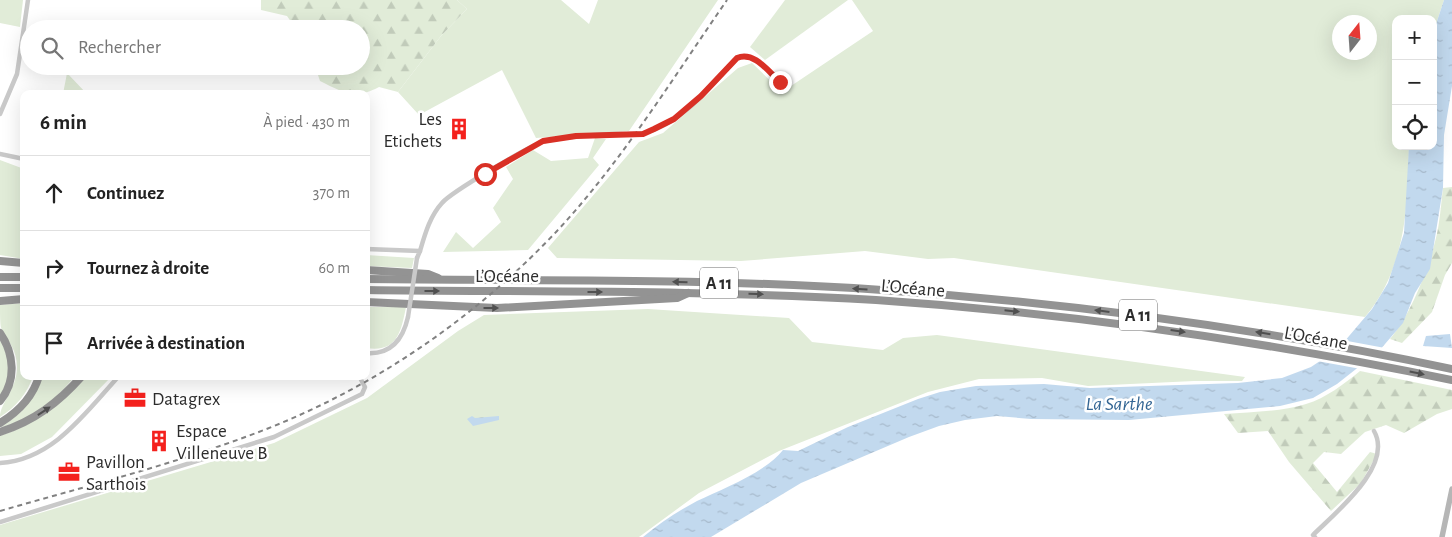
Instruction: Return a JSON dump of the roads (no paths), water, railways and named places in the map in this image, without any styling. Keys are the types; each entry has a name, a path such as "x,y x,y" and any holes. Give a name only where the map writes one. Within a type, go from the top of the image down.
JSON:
{"highway":[{"path":"0,261 20,263"},
{"path":"370,270 428,274 442,280"},
{"path":"0,277 20,277"},
{"name":"L’Océane","path":"370,279 734,283 963,296 1160,318 1311,341 1452,369"},
{"path":"0,288 20,288"},
{"name":"L’Océane","path":"370,290 690,293 903,302 1126,324 1301,351 1452,380"},
{"path":"370,302 506,308 677,298 690,293"},
{"path":"0,301 20,299"},
{"path":"0,333 12,357 10,382 0,401"},
{"path":"0,423 12,416 28,400 36,380"},
{"path":"0,432 16,427 44,412 65,395 78,380"}],"street":[{"path":"25,20 28,0"},
{"path":"0,114 17,74 20,54"},
{"path":"370,353 376,354 386,351 394,346 402,336 408,317 417,258 426,228 442,203 459,189 543,141 576,136 643,134 654,129 674,119 701,96 737,58 745,55 751,56 780,82"},
{"path":"0,154 20,158"},
{"path":"370,248 420,250"},
{"path":"0,463 22,459 54,443 73,427 115,380"},
{"path":"0,522 274,437 362,394 365,387 361,380"},
{"path":"1315,537 1313,535 1363,484 1379,451 1379,438 1374,431"},
{"path":"1442,537 1452,489"}],"water":[{"name":"La Sarthe","path":"1444,0 1452,0 1452,86 1444,135 1443,188 1430,269 1415,293 1403,323 1379,351 1337,384 1313,398 1280,406 1129,420 1031,419 997,416 965,420 939,426 909,437 801,483 711,537 643,537 697,501 755,473 766,466 783,450 798,451 848,427 940,392 976,386 1044,384 1090,388 1238,383 1282,378 1311,367 1338,349 1372,309 1388,283 1404,233 1409,150 1437,150 1437,21"},
{"path":"1450,334 1452,348 1423,346 1426,336"},
{"path":"472,416 475,418 499,416 499,420 473,426 467,419"}],"railway":[{"path":"370,379 453,325 524,264 557,231 625,148 727,0"},
{"path":"0,511 156,467 248,436 292,419 368,380"}],"place":[{"name":"Les Etichets","path":"459,129"},
{"name":"Datagrex","path":"135,398"},
{"name":"Espace Villeneuve B","path":"159,441"},
{"name":"Pavillon Sarthois","path":"69,472"}]}
